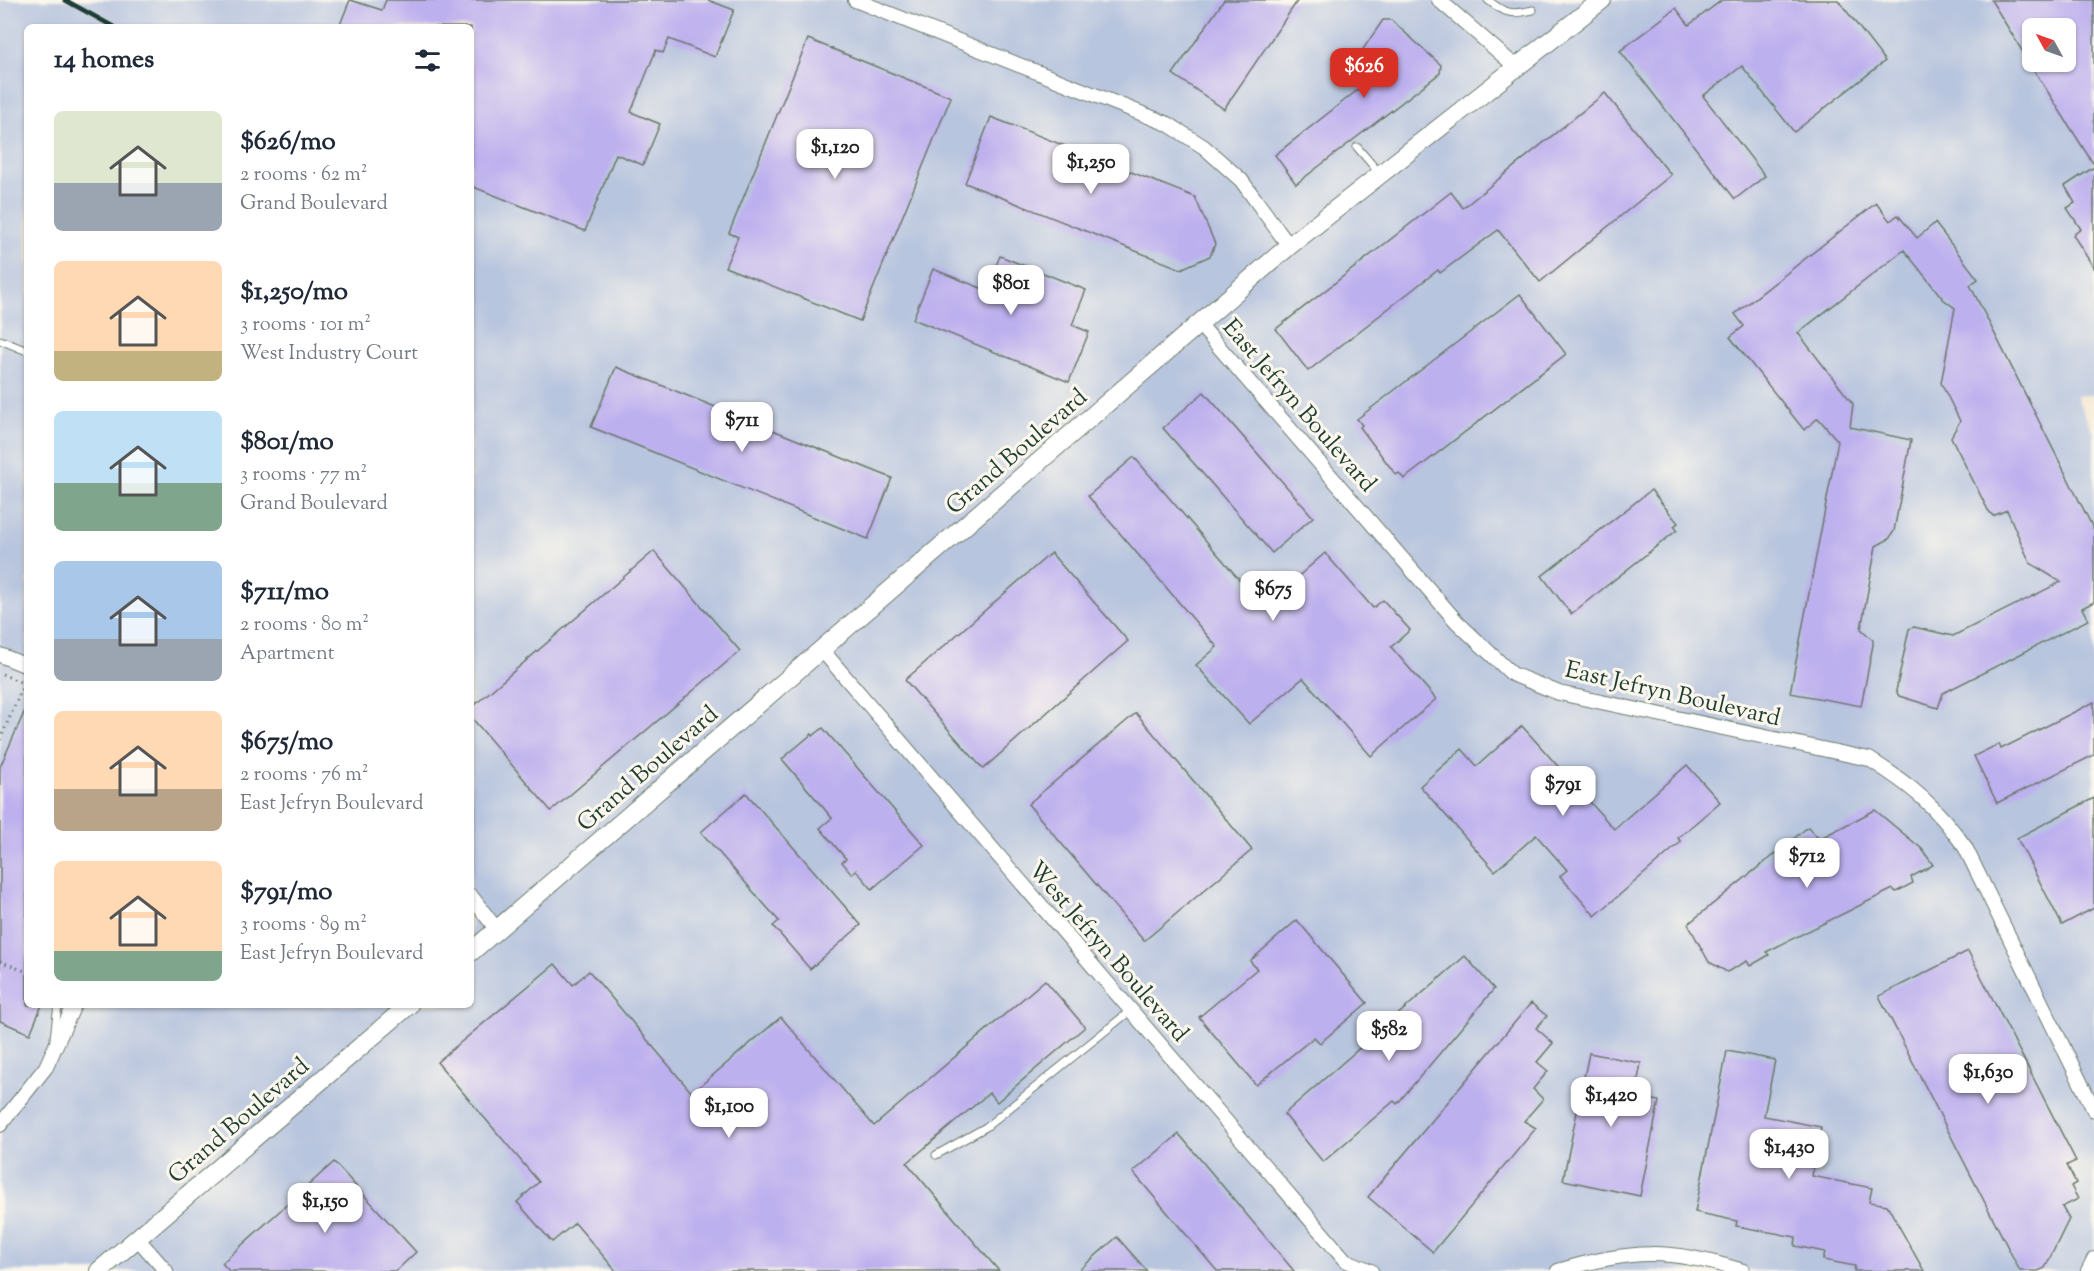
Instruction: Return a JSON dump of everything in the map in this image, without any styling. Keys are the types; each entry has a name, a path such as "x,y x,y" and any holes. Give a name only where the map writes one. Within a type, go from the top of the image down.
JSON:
{"street":[{"path":"855,0 1168,124 1204,147 1241,180 1289,246"},
{"path":"1439,0 1515,66"},
{"name":"Grand Boulevard","path":"474,949 1289,246 1515,66 1602,0"},
{"name":"East Jefryn Boulevard","path":"1200,325 1457,622 1512,674 1559,693 1869,759 1910,785 1943,816 1965,847 2094,1110"},
{"name":"West Jefryn Boulevard","path":"822,650 1130,1011 1341,1266 1371,1271"},
{"path":"0,655 24,665"},
{"path":"474,900 497,930"},
{"path":"0,1125 46,1067 73,1008"},
{"name":"Grand Boulevard","path":"99,1271 405,1008"},
{"path":"137,1238 166,1271"},
{"path":"1558,1271 1597,1260 1638,1253 1673,1254 1743,1271"},
{"path":"2088,1271 2094,1259"}],"lane":[{"path":"1488,0 1503,12 1512,15 1533,10"},
{"path":"1357,147 1380,174"},
{"path":"0,340 24,350"},
{"path":"52,1052 58,1008"},
{"path":"936,1155 986,1127 1130,1011"}],"path":[{"path":"0,673 24,684"},
{"path":"0,740 24,686"},
{"path":"0,961 24,971"}],"shaded area":[{"path":"0,0 2094,0 2094,395 2076,396 2094,434 2094,1271 0,1271"}],"building":[{"path":"350,0 382,10 386,0 708,0 734,10 715,57 669,39 663,53 656,50 631,112 660,124 643,165 616,154 585,231 474,187 474,24 340,24"},
{"path":"1224,0 1298,0 1224,109 1173,74"},
{"path":"1722,0 1838,0 1885,61 1794,132 1742,66 1703,96 1765,176 1735,199 1620,51 1676,8 1689,25"},
{"path":"1991,0 2094,0 2094,165 2035,72 2076,72 2076,18 2022,18 2022,51"},
{"path":"1383,20 1391,20 1441,65 1440,73 1296,184 1275,155 1373,78 1357,58"},
{"path":"808,39 951,97 860,321 725,267 738,237 729,233"},
{"path":"1605,93 1671,175 1540,282 1498,230 1440,273 1438,270 1308,371 1276,329 1451,192 1463,208"},
{"path":"991,117 1195,197 1215,244 1210,256 1181,269 965,183"},
{"path":"2094,167 2094,268 2073,235 2081,229 2067,208 2075,203 2065,186"},
{"path":"1876,203 1890,221 1898,215 1917,238 1935,223 1978,279 1970,285 2094,530 2094,602 2082,608 2088,620 1943,693 1938,708 1899,696 1896,691 1909,629 1914,627 1953,636 2061,582 2030,563 2007,510 1993,516 1988,510 1951,437 1960,421 1941,383 1955,308 1943,299 1904,250 1798,333 1853,404 1850,427 1911,440 1894,531 1889,539 1876,546 1861,629 1873,640 1873,645 1861,706 1790,693 1838,441 1818,418 1804,430 1730,337 1744,326 1735,314"},
{"path":"1000,256 1086,290 1072,325 1089,332 1069,382 913,319 933,269 986,290"},
{"path":"1520,294 1566,354 1404,479 1399,473 1396,475 1360,427 1362,425 1357,419"},
{"path":"616,367 892,478 868,539 591,427"},
{"path":"1204,392 1313,517 1272,553 1163,428"},
{"path":"1134,457 1263,607 1325,553 1373,608 1383,600 1410,630 1391,647 1436,699 1371,756 1303,678 1249,724 1196,665 1217,647 1088,496"},
{"path":"1651,490 1678,523 1674,526 1677,530 1571,614 1542,576"},
{"path":"654,551 740,651 551,811 474,721 474,705"},
{"path":"1051,553 1128,641 983,769 905,680"},
{"path":"2094,702 2094,755 1997,803 1974,756 1999,744 2001,749"},
{"path":"24,713 24,1008 41,1008 30,1034 0,1021 0,767"},
{"path":"1136,713 1252,850 1144,941 1028,804"},
{"path":"1522,726 1614,829 1687,765 1720,802 1678,838 1681,842 1595,916 1560,876 1567,870 1536,835 1495,871 1420,786 1462,749 1477,766"},
{"path":"823,728 924,845 872,889 856,870 852,874 842,862 846,859 820,828 832,818 782,759 812,734 813,736"},
{"path":"746,793 861,925 810,969 773,926 779,921 701,832"},
{"path":"2094,798 2094,908 2062,925 2017,838"},
{"path":"1875,810 1922,849 1933,865 1911,877 1913,883 1896,892 1893,889 1766,952 1769,955 1750,966 1747,961 1727,972 1709,962 1688,924 1808,827 1819,839"},
{"path":"1297,920 1367,1003 1320,1043 1314,1037 1256,1085 1199,1017 1257,969 1250,961"},
{"path":"1968,951 2076,1161 2067,1165 2076,1183 2071,1186 2078,1199 2062,1207 2069,1219 2045,1268 2038,1271 2020,1271 1879,996"},
{"path":"1465,956 1494,989 1397,1104 1394,1101 1323,1162 1284,1114"},
{"path":"555,964 573,985 589,971 692,1093 781,1017 874,1126 1045,980 1085,1027 997,1102 989,1093 907,1163 999,1271 616,1271 575,1223 552,1242 517,1202 539,1182 437,1062"},
{"path":"1531,1003 1547,1016 1536,1028 1553,1043 1537,1062 1548,1071 1533,1089 1543,1099 1524,1121 1536,1128 1433,1252 1368,1197"},
{"path":"1727,1051 1775,1060 1764,1116 1821,1127 1812,1176 1872,1188 1869,1202 1887,1205 1924,1271 1854,1271 1855,1266 1823,1260 1825,1252 1795,1246 1796,1237 1736,1226 1737,1221 1695,1212"},
{"path":"1589,1053 1641,1063 1635,1096 1659,1101 1640,1196 1563,1180"},
{"path":"1179,1134 1294,1271 1217,1271 1133,1172"},
{"path":"334,1162 416,1252 396,1271 229,1271 222,1263"},
{"path":"1117,1237 1147,1271 1078,1271"}],"railway":[{"path":"65,0 109,24"}]}
